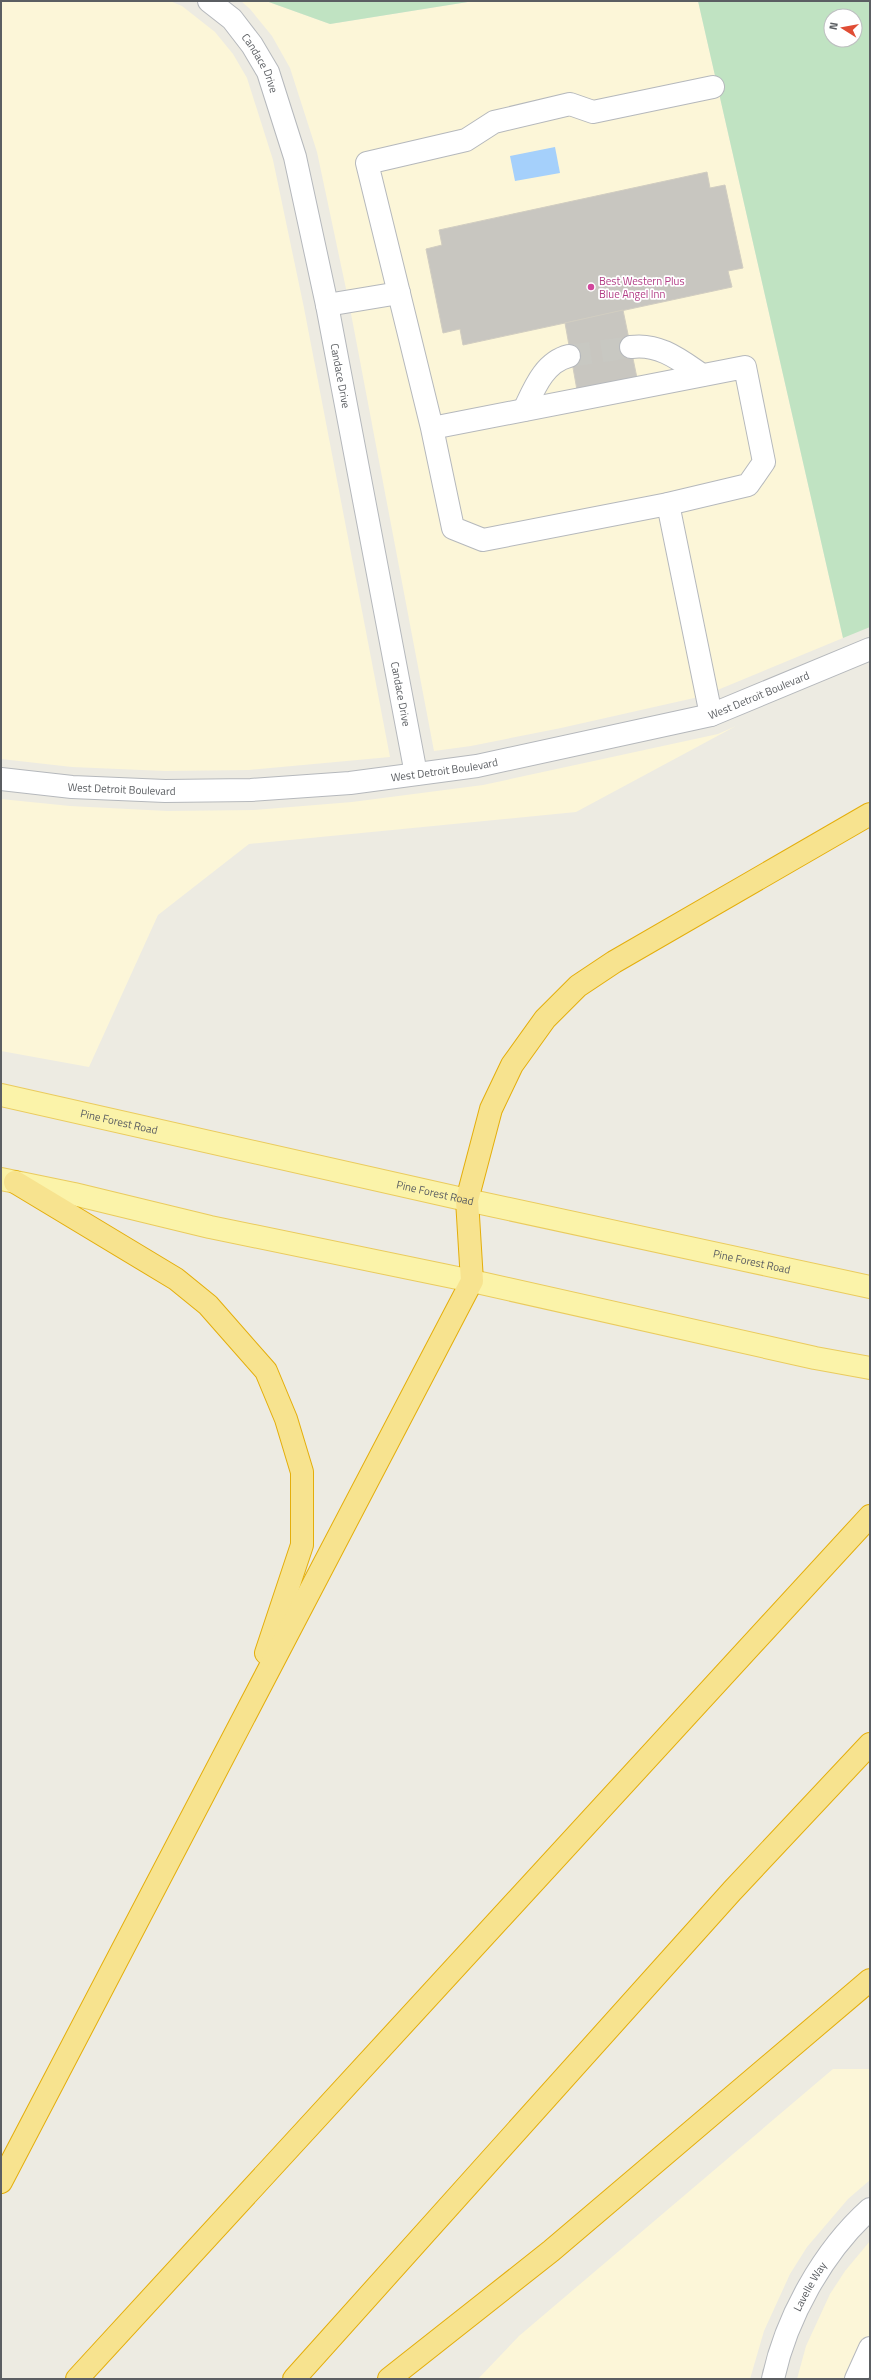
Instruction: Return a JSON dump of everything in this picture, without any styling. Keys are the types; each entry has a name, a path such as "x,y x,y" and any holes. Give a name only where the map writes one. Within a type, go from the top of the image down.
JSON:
{"highway":[{"path":"1,2182 472,1281 467,1200 490,1109 512,1065 545,1019 578,986 614,962 870,814"},
{"path":"8,1181 176,1280 208,1305 266,1371 286,1419 302,1472 302,1545 244,1716"},
{"path":"77,2379 870,1516"},
{"path":"294,2379 727,1897 870,1744"},
{"path":"389,2379 551,2251 870,1980"}],"main road":[{"name":"Pine Forest Road","path":"1,1095 467,1200 870,1288"},
{"path":"8,1181 74,1194 210,1227 472,1281 815,1358 870,1368"}],"street":[{"name":"Candace Drive","path":"209,1 232,19 252,45 268,72 295,157 327,305 416,774"},
{"path":"432,428 745,366 764,462 748,485 668,504 483,540 453,528 432,428 367,163 466,140 494,122 570,104 593,112 713,87"},
{"path":"327,305 399,293"},
{"path":"631,347 643,346 671,354 702,375"},
{"path":"524,410 542,374 569,356"},
{"path":"668,504 711,715"},
{"name":"West Detroit Boulevard","path":"1,779 72,787 165,791 251,790 350,783 484,764 711,715 870,649"},
{"name":"Lavelle Way","path":"773,2379 785,2339 810,2285 826,2260 870,2208"},
{"path":"856,2379 870,2348"}],"shaded area":[{"path":"1,1 170,1 182,6 215,32 233,54 247,78 273,160 304,308 390,757 249,770 165,771 72,767 1,759"},
{"path":"241,1 266,1 330,24 474,1 698,1 843,638 703,696 561,728 471,746 434,751 349,303 317,152 290,68 272,36 250,9"},
{"path":"736,726 576,812 249,844 158,915 89,1067 1,1051 1,799 70,806 167,811 254,810 352,802 483,785 718,734"},
{"path":"833,2069 870,2069 870,2180 848,2199 807,2247 790,2274 764,2331 750,2379 478,2379 519,2336"},
{"path":"870,2241 870,2379 797,2379 806,2346 830,2294 845,2271"}],"green space":[{"path":"266,1 474,1 330,24"},
{"path":"698,1 870,1 870,627 843,638"}],"water":[{"path":"555,147 560,173 515,181 510,156"}],"building":[{"path":"707,172 710,188 725,185 743,268 728,271 732,287 463,345 460,329 443,333 426,249 442,245 439,230"},
{"path":"623,310 637,378 577,390 565,323"}],"tunnel":[{"path":"569,356 631,347"}],"place":[{"name":"Best Western Plus Blue Angel Inn","path":"591,287"}]}
